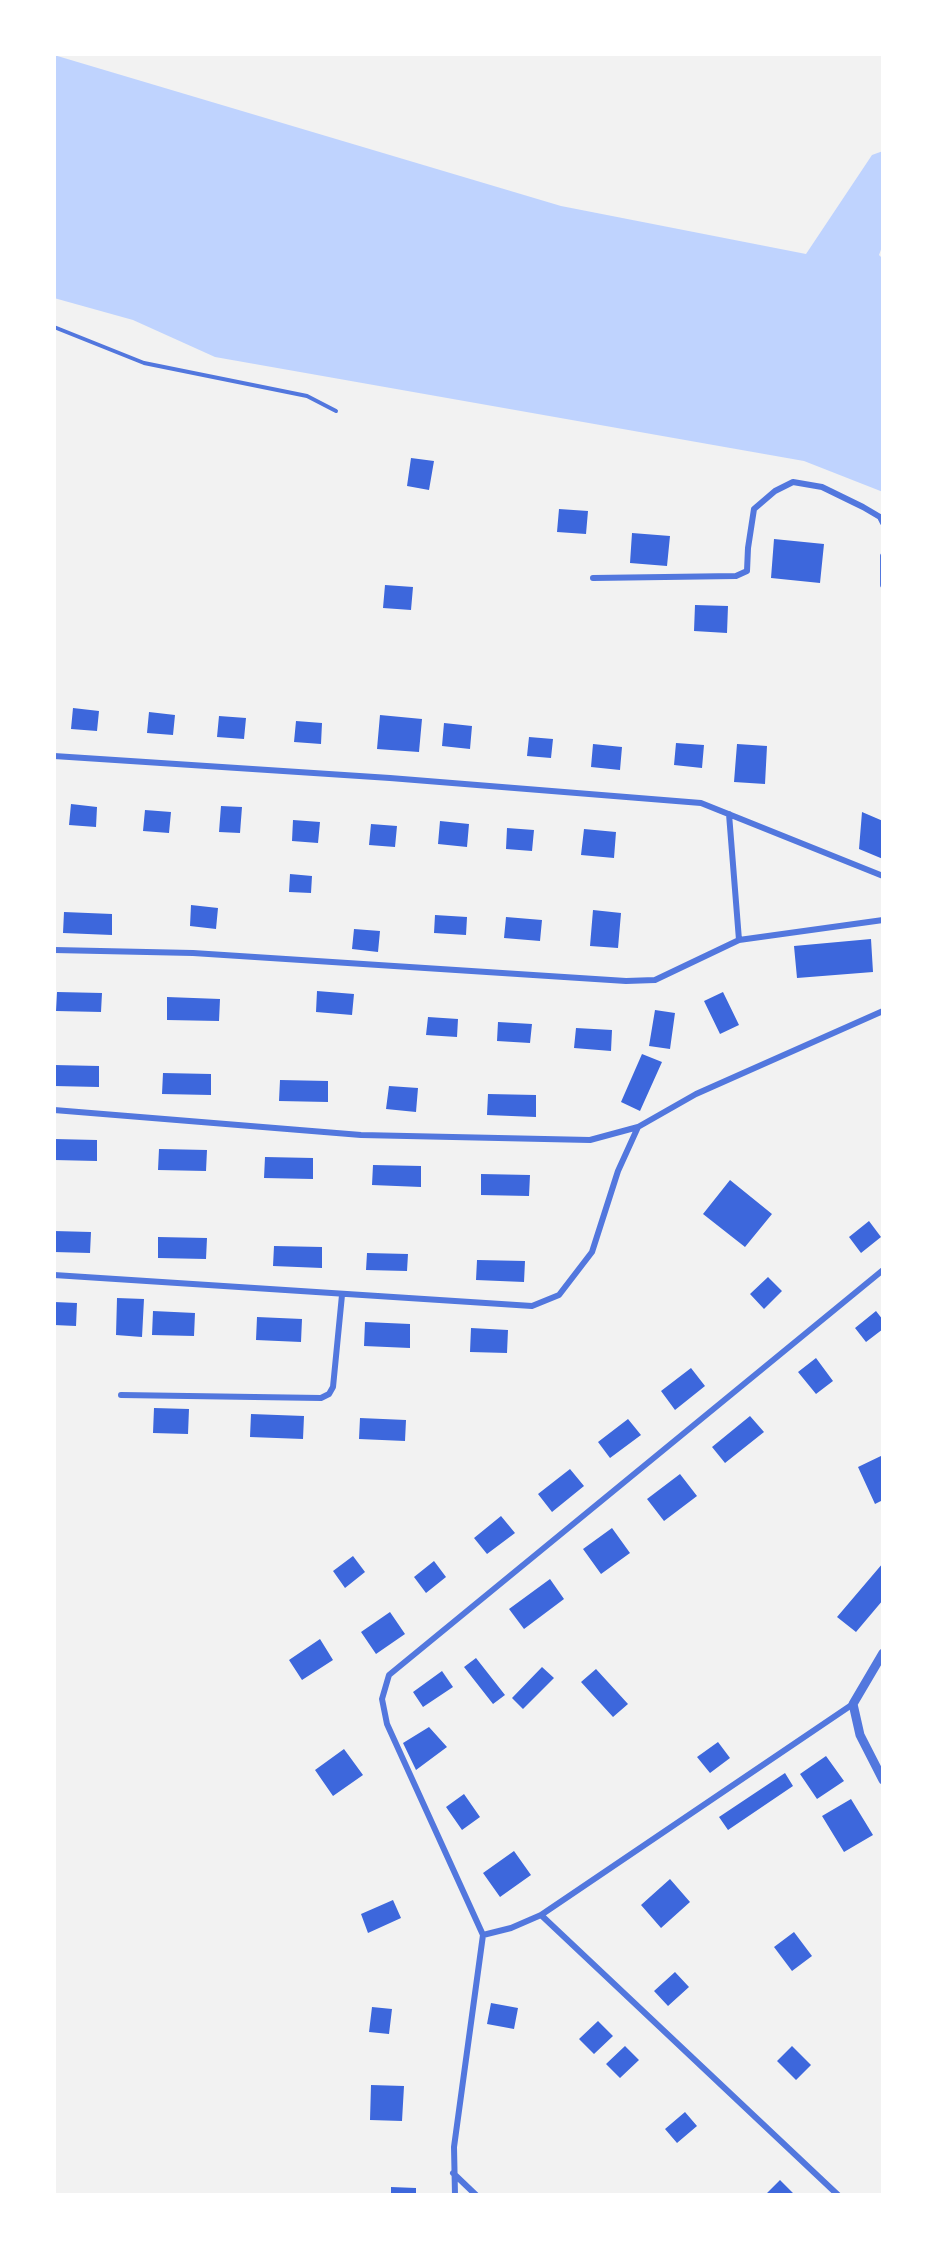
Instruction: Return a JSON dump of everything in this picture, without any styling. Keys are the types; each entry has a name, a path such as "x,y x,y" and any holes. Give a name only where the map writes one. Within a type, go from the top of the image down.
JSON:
{"street":[{"path":"593,578 736,576 747,571 747,548 754,509 775,491 793,482 822,487 880,517 883,523"},
{"path":"883,556 883,585"},
{"path":"54,756 701,803 883,876"},
{"path":"729,814 739,940"},
{"path":"54,950 193,953 626,981 655,980 739,940 883,920"},
{"path":"54,1110 361,1135 590,1140 638,1127 696,1094 883,1011"},
{"path":"54,1275 532,1306 559,1295 592,1252 618,1171 638,1127"},
{"path":"454,2195 455,2136 483,1935 387,1725 382,1699 389,1675 883,1270"},
{"path":"121,1395 321,1398 329,1394 333,1387 342,1295"},
{"path":"483,1935 511,1928 541,1915 853,1704 883,1653"},
{"path":"853,1704 860,1735 883,1780"},
{"path":"541,1915 838,2195"},
{"path":"453,2172 476,2195"}],"lane":[{"path":"54,327 144,363 307,396 336,411"}],"water":[{"path":"54,55 561,206 806,254 872,155 883,151 883,244 879,255 883,259 883,492 804,461 215,357 133,320 54,298"}],"building":[{"path":"411,458 434,461 429,490 407,486"},
{"path":"559,509 588,511 586,534 557,532"},
{"path":"632,533 670,536 667,566 630,563"},
{"path":"774,539 824,544 820,583 771,578"},
{"path":"385,585 413,587 411,610 383,608"},
{"path":"695,605 728,606 727,633 694,631"},
{"path":"73,708 99,711 97,731 71,729"},
{"path":"149,712 175,715 173,735 147,733"},
{"path":"380,715 422,719 419,752 377,749"},
{"path":"219,716 246,718 244,739 217,737"},
{"path":"296,721 322,723 321,744 294,742"},
{"path":"444,723 472,726 470,749 442,746"},
{"path":"529,737 553,739 551,758 527,756"},
{"path":"676,743 704,745 702,768 674,765"},
{"path":"593,744 622,747 620,770 591,767"},
{"path":"737,744 767,746 765,784 734,782"},
{"path":"71,804 97,807 96,827 69,825"},
{"path":"221,806 242,807 240,833 219,832"},
{"path":"145,810 171,812 169,833 143,831"},
{"path":"862,812 883,821 883,859 859,849"},
{"path":"293,820 320,822 318,843 292,841"},
{"path":"440,821 469,824 467,847 438,844"},
{"path":"371,824 397,826 395,847 369,845"},
{"path":"507,828 534,830 532,851 506,849"},
{"path":"584,829 616,832 614,858 581,855"},
{"path":"290,874 312,876 311,893 289,892"},
{"path":"191,905 218,908 216,929 190,926"},
{"path":"593,910 621,913 618,948 590,946"},
{"path":"64,912 112,914 112,935 63,933"},
{"path":"435,915 467,917 466,935 434,933"},
{"path":"506,917 542,920 540,941 504,938"},
{"path":"354,929 380,931 378,952 352,949"},
{"path":"871,939 873,972 797,978 794,946"},
{"path":"317,991 354,994 352,1015 316,1012"},
{"path":"57,992 102,993 101,1012 56,1011"},
{"path":"723,992 739,1025 720,1034 704,1001"},
{"path":"167,997 220,999 219,1021 167,1020"},
{"path":"655,1010 675,1013 670,1049 649,1046"},
{"path":"428,1017 458,1019 457,1037 426,1035"},
{"path":"498,1022 532,1024 530,1043 497,1041"},
{"path":"576,1028 612,1030 611,1051 574,1048"},
{"path":"642,1054 662,1062 640,1111 621,1102"},
{"path":"54,1065 99,1066 99,1087 54,1086"},
{"path":"163,1073 211,1074 211,1095 162,1094"},
{"path":"280,1080 328,1081 328,1102 279,1101"},
{"path":"389,1086 418,1088 416,1112 386,1109"},
{"path":"488,1094 536,1095 536,1117 487,1115"},
{"path":"54,1139 97,1140 97,1161 54,1160"},
{"path":"159,1149 207,1150 206,1171 158,1170"},
{"path":"265,1157 313,1158 313,1179 264,1178"},
{"path":"373,1165 421,1166 421,1187 372,1185"},
{"path":"481,1174 530,1175 529,1196 481,1195"},
{"path":"730,1180 772,1214 745,1247 703,1214"},
{"path":"869,1221 881,1237 861,1253 849,1237"},
{"path":"54,1231 91,1232 90,1253 54,1252"},
{"path":"158,1237 207,1238 206,1259 158,1258"},
{"path":"274,1246 322,1247 322,1268 273,1266"},
{"path":"367,1253 408,1254 407,1271 366,1270"},
{"path":"477,1260 525,1261 524,1282 476,1280"},
{"path":"768,1277 782,1291 764,1309 750,1294"},
{"path":"117,1298 144,1299 142,1337 116,1335"},
{"path":"54,1302 77,1303 76,1326 54,1325"},
{"path":"153,1311 195,1313 194,1336 152,1335"},
{"path":"876,1311 883,1320 883,1329 866,1342 855,1328"},
{"path":"257,1317 302,1319 301,1342 256,1340"},
{"path":"365,1322 410,1324 410,1348 364,1346"},
{"path":"471,1328 508,1330 507,1353 470,1352"},
{"path":"816,1358 833,1381 816,1394 798,1372"},
{"path":"691,1368 705,1386 675,1410 661,1391"},
{"path":"154,1408 189,1409 188,1434 153,1433"},
{"path":"251,1414 304,1416 303,1439 250,1437"},
{"path":"750,1416 764,1432 725,1463 712,1447"},
{"path":"360,1418 406,1420 405,1441 359,1439"},
{"path":"628,1419 641,1435 610,1458 598,1442"},
{"path":"883,1455 883,1500 875,1504 858,1467"},
{"path":"570,1469 584,1486 552,1512 538,1494"},
{"path":"680,1474 697,1496 664,1521 647,1499"},
{"path":"501,1516 515,1533 487,1554 474,1538"},
{"path":"612,1528 630,1553 601,1574 583,1549"},
{"path":"353,1556 365,1572 345,1588 333,1571"},
{"path":"434,1561 446,1577 426,1593 414,1577"},
{"path":"883,1563 883,1600 856,1632 837,1617"},
{"path":"550,1579 564,1599 524,1629 509,1609"},
{"path":"390,1612 405,1634 376,1654 361,1632"},
{"path":"320,1639 333,1660 302,1680 289,1660"},
{"path":"476,1658 505,1695 493,1704 464,1667"},
{"path":"542,1667 554,1678 523,1709 512,1698"},
{"path":"596,1669 628,1704 613,1717 581,1682"},
{"path":"442,1671 453,1687 423,1707 413,1692"},
{"path":"429,1727 447,1747 416,1770 403,1743"},
{"path":"718,1742 730,1758 710,1773 697,1757"},
{"path":"344,1749 363,1775 333,1796 315,1770"},
{"path":"826,1756 844,1781 817,1799 800,1774"},
{"path":"785,1773 793,1786 728,1830 719,1817"},
{"path":"464,1794 480,1817 462,1830 446,1807"},
{"path":"851,1799 873,1835 844,1852 822,1816"},
{"path":"514,1851 531,1875 500,1897 483,1873"},
{"path":"670,1879 690,1902 661,1928 641,1905"},
{"path":"393,1900 401,1918 368,1933 361,1914"},
{"path":"794,1932 812,1956 792,1971 774,1947"},
{"path":"675,1972 689,1987 668,2006 654,1991"},
{"path":"491,2003 518,2008 514,2029 487,2024"},
{"path":"372,2007 392,2009 389,2034 369,2032"},
{"path":"598,2021 613,2036 594,2054 579,2039"},
{"path":"625,2046 639,2060 620,2078 606,2064"},
{"path":"792,2046 811,2065 796,2080 777,2061"},
{"path":"371,2085 404,2086 402,2121 370,2120"},
{"path":"685,2112 697,2126 677,2143 665,2129"},
{"path":"780,2180 795,2195 765,2195"},
{"path":"391,2187 416,2188 416,2195 391,2195"}]}
